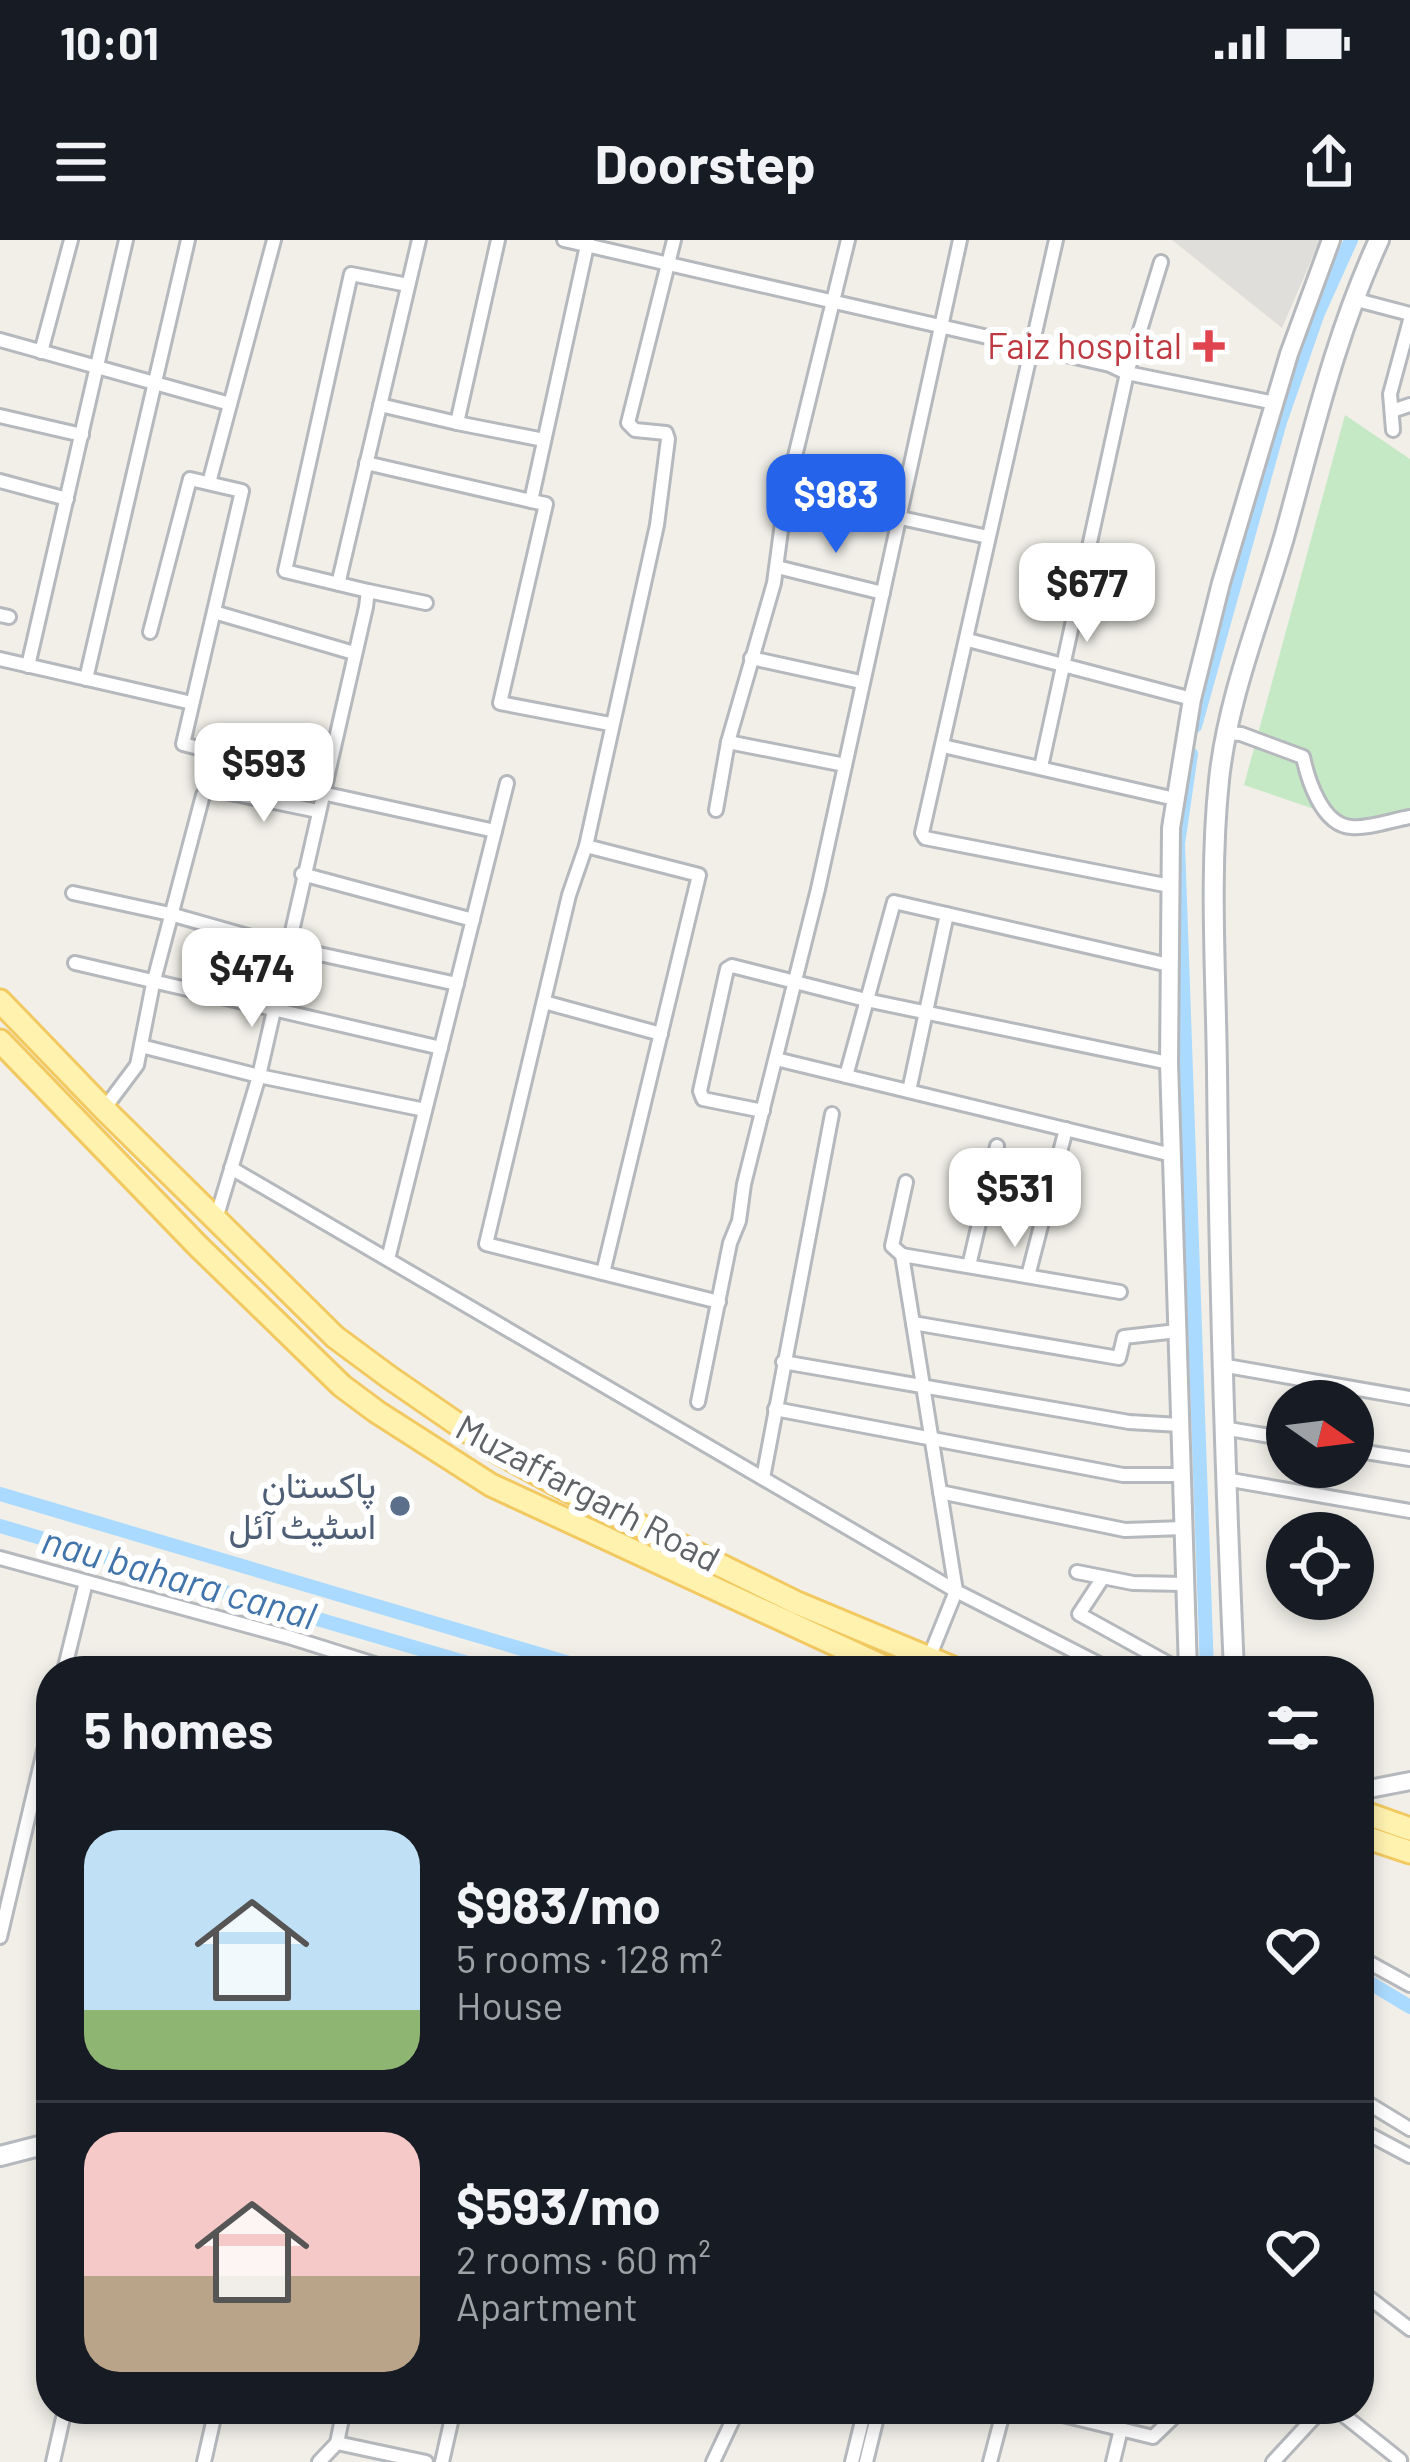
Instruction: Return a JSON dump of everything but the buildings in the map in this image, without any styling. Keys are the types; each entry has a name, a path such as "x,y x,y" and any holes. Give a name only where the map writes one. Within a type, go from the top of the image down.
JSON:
{"main road":[{"path":"1233,1656 1220,1365 1219,777 1326,374 1379,240"},
{"name":"Muzaffargarh Road","path":"0,1001 335,1337 498,1452 743,1576 923,1656"},
{"name":"Muzaffargarh Road","path":"0,1041 198,1246 342,1386 490,1485 860,1656"},
{"path":"733,1598 743,1576"},
{"path":"1374,1816 1410,1829"},
{"path":"1374,1840 1410,1852"},
{"path":"0,2156 36,2147"}],"street":[{"path":"41,352 70,240"},
{"path":"28,665 126,240"},
{"path":"86,679 188,240"},
{"path":"209,483 274,240"},
{"path":"339,584 418,240"},
{"path":"457,423 498,240"},
{"path":"564,240 1275,404"},
{"path":"674,240 628,423 635,430 666,433 668,439 657,525 586,846 569,895 486,1244 719,1302"},
{"path":"716,809 728,742 777,566 786,493 848,240"},
{"path":"698,1402 960,240"},
{"path":"1056,240 922,833 925,838 1170,886"},
{"path":"1185,1656 1168,1063 1175,800 1192,699 1221,583 1331,240"},
{"path":"531,501 588,243"},
{"path":"1041,767 1127,373 1161,262"},
{"path":"408,285 351,274 285,571 426,603"},
{"path":"1353,298 1410,317 1390,394 1394,430"},
{"path":"0,340 230,404"},
{"path":"380,405 544,440"},
{"path":"1392,411 1410,405"},
{"path":"0,416 82,435"},
{"path":"366,463 546,504 500,703 610,724"},
{"path":"150,632 190,478 242,491 183,744 202,748"},
{"path":"0,481 67,499"},
{"path":"786,493 988,537"},
{"path":"777,566 884,592"},
{"path":"216,1220 259,1076 368,591"},
{"path":"214,612 354,652"},
{"path":"968,640 1192,699"},
{"path":"752,658 861,682"},
{"path":"0,659 192,703"},
{"path":"1227,734 1241,734 1303,757 1308,781 1334,821 1351,827 1410,817"},
{"path":"728,742 845,765"},
{"path":"943,746 1175,800"},
{"path":"388,1259 507,783"},
{"path":"104,1109 136,1065 203,795 211,789 318,812"},
{"path":"322,793 495,831"},
{"path":"586,846 699,874 603,1273"},
{"path":"302,874 473,920"},
{"path":"74,893 457,984"},
{"path":"846,1076 894,902 1169,965"},
{"path":"909,1091 947,914"},
{"path":"75,962 441,1048"},
{"path":"763,1111 703,1099 700,1091 727,969 732,966 866,1000 1168,1063"},
{"path":"544,1002 661,1034"},
{"path":"140,1046 425,1110"},
{"path":"776,1059 1172,1155"},
{"path":"763,1478 832,1114"},
{"path":"1028,1276 1066,1129"},
{"path":"969,1266 997,1146"},
{"path":"231,1168 956,1591 1084,1656"},
{"path":"906,1182 892,1246 902,1255 1120,1292"},
{"path":"902,1255 956,1591 929,1656"},
{"path":"913,1323 1118,1358 1124,1337 1177,1331"},
{"path":"783,1362 1129,1422 1180,1425"},
{"path":"1220,1365 1410,1398"},
{"path":"775,1409 1124,1474 1182,1475"},
{"path":"1223,1428 1266,1435"},
{"path":"1374,1453 1410,1459"},
{"path":"1225,1479 1410,1511"},
{"path":"940,1492 1125,1530 1184,1528"},
{"path":"0,1558 349,1656"},
{"path":"1077,1572 1102,1579 1185,1584"},
{"path":"1102,1579 1079,1614 1157,1656"},
{"path":"68,1656 86,1582"},
{"path":"0,1937 36,1781"},
{"path":"1374,1788 1410,1781"},
{"path":"1374,1965 1410,1985"},
{"path":"1374,2107 1410,2129"},
{"path":"1374,2137 1410,2156"},
{"path":"1374,2301 1410,2329"},
{"path":"52,2462 61,2424"},
{"path":"204,2462 213,2424"},
{"path":"319,2462 337,2443 341,2424"},
{"path":"442,2462 451,2424"},
{"path":"713,2462 731,2424"},
{"path":"852,2462 861,2424"},
{"path":"866,2462 875,2424"},
{"path":"991,2462 1000,2424"},
{"path":"1100,2424 1154,2438 1168,2424"},
{"path":"1273,2462 1308,2424"},
{"path":"1355,2424 1400,2460"},
{"path":"1113,2462 1120,2429"},
{"path":"337,2443 426,2462"}],"shaded area":[{"path":"1172,240 1320,240 1282,328"}],"green space":[{"path":"1345,415 1410,459 1410,813 1364,826 1244,785"}],"waterway":[{"path":"1195,726 1280,422 1318,313 1351,240"},
{"path":"1191,754 1178,844 1206,1656"},
{"path":"0,1494 545,1656"},
{"name":"nau bahara canal","path":"0,1526 444,1656"},
{"name":"nau bahara canal","path":"1374,1985 1410,2007"}],"place":[{"name":"Faiz hospital","path":"1209,346"},
{"name":"پاکستان اسٹیٹ آئل","path":"400,1506"}]}
